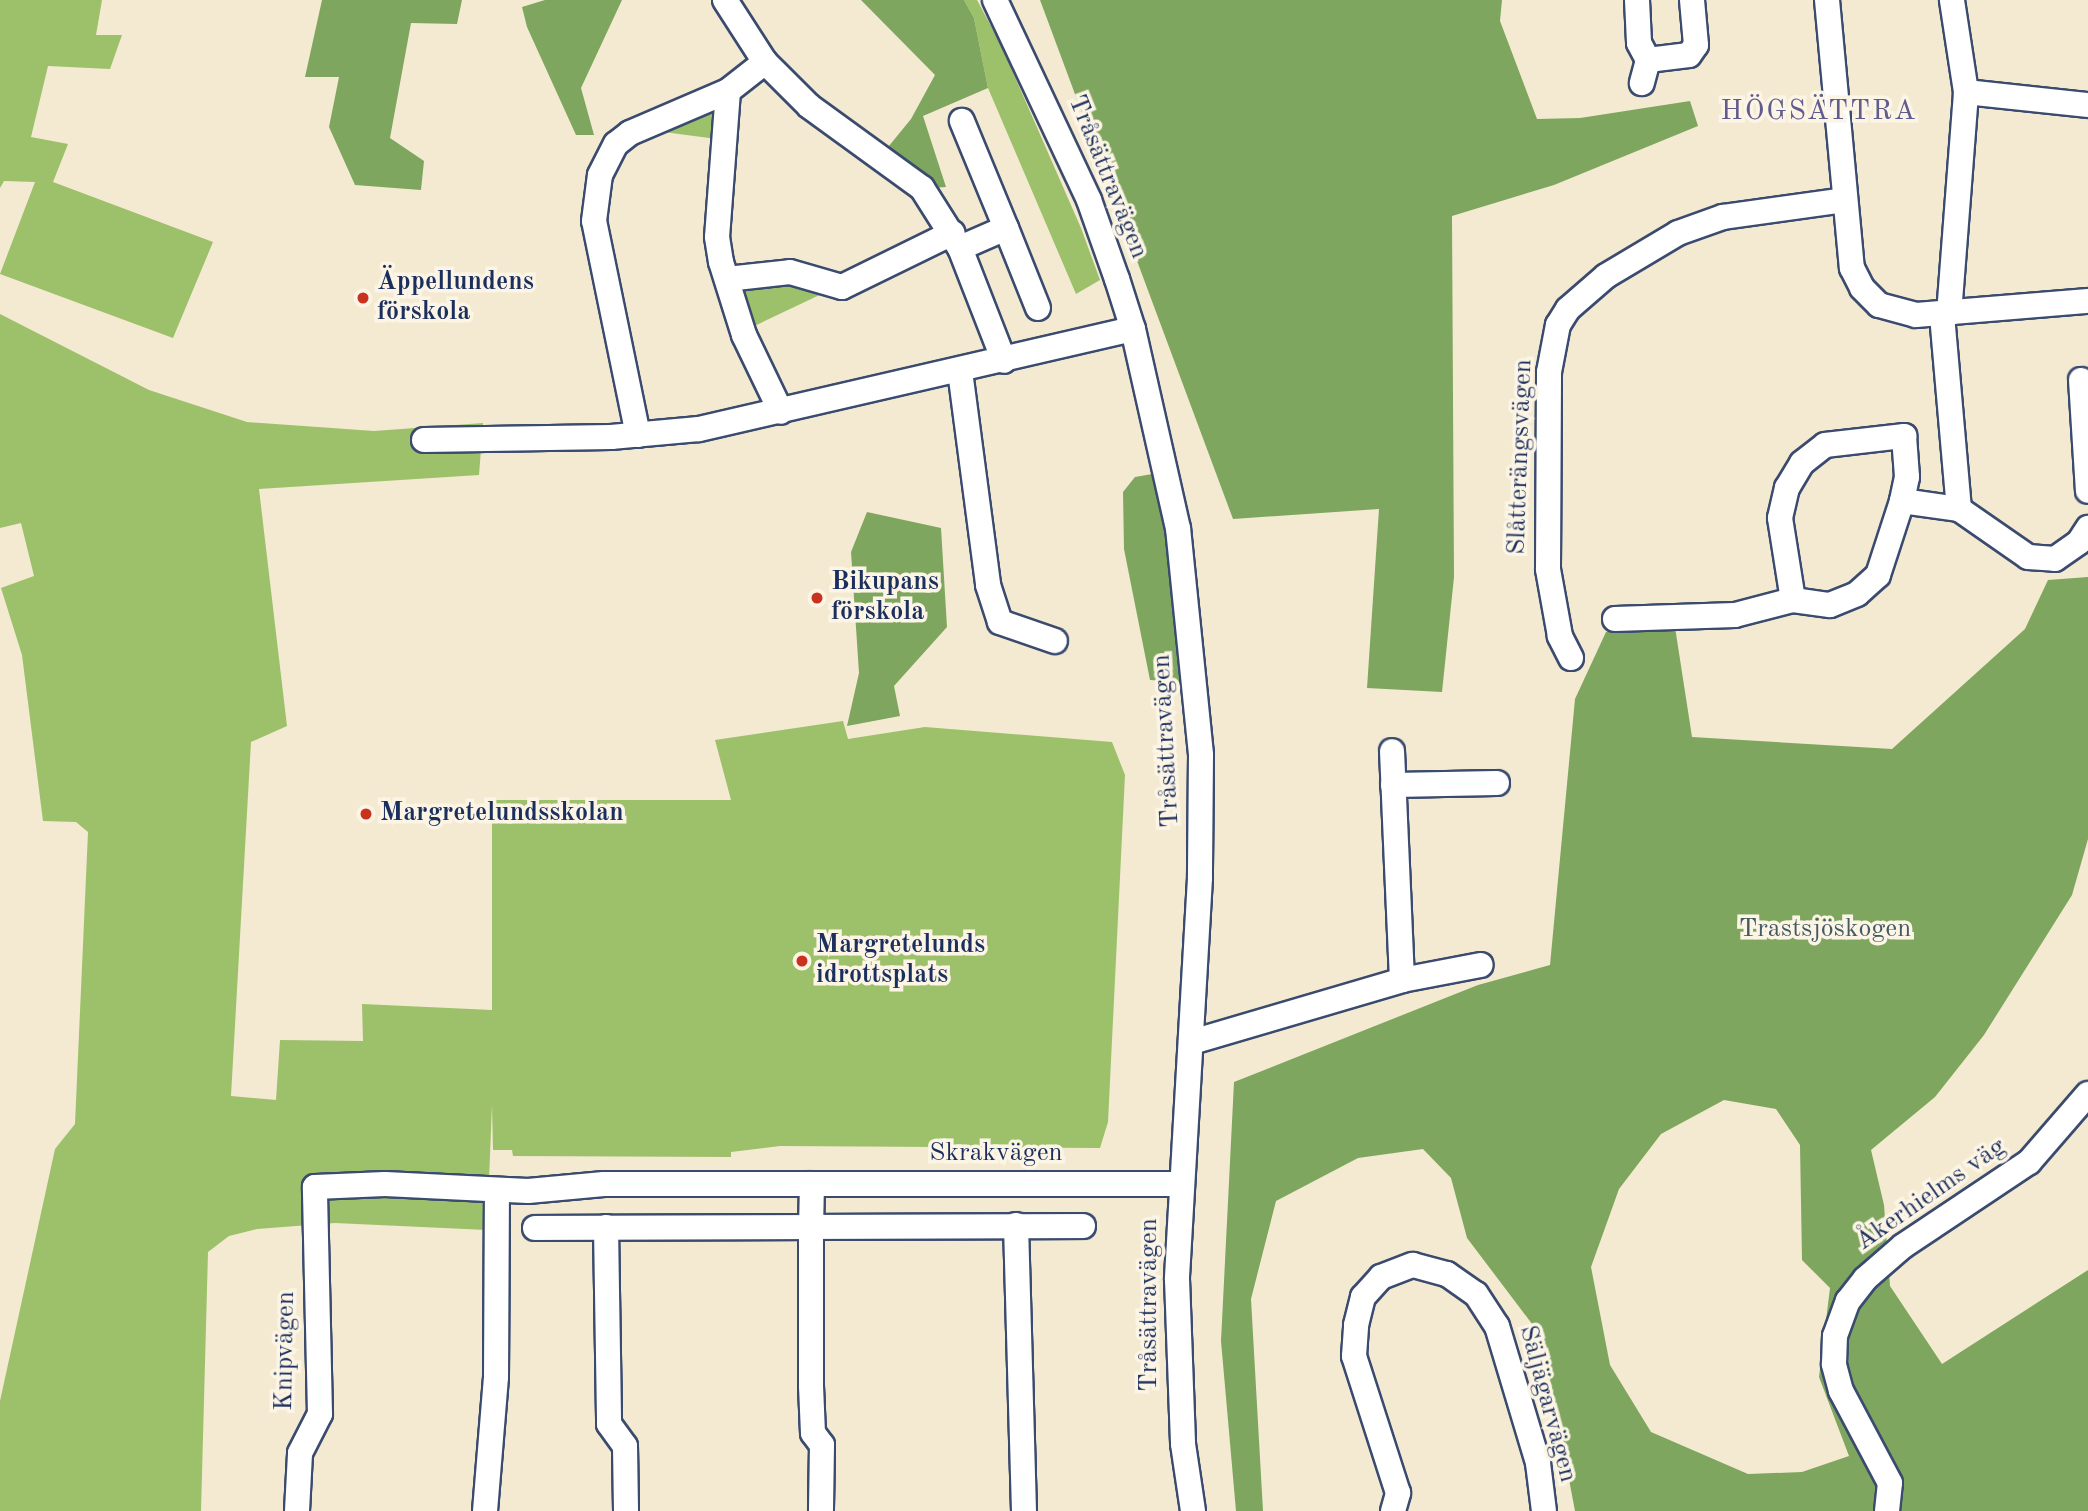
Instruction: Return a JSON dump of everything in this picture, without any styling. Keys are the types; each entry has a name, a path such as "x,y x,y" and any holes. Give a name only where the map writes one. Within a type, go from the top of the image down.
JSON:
{"street":[{"path":"725,0 765,62 809,106 922,188 939,210 956,241 1004,361"},
{"name":"Tråsättravägen","path":"995,0 1089,200 1133,329 1178,528 1193,645 1201,755 1192,1042 1180,1184 1178,1373 1193,1511"},
{"path":"1637,0 1639,43 1645,71 1689,55 1696,45 1692,0"},
{"path":"1827,0 1852,268 1862,288 1879,305 1897,312 1945,314 2088,301"},
{"path":"1952,0 1966,92 1945,314 1959,509"},
{"path":"638,435 594,221 600,175 616,144 630,133 728,91 765,62"},
{"path":"728,91 717,237 744,335 780,412"},
{"path":"1966,92 2088,105"},
{"path":"962,121 1038,308"},
{"name":"Slåtterängsvägen","path":"1571,658 1560,636 1548,569 1549,372 1558,325 1568,309 1606,276 1678,233 1723,217 1845,200"},
{"path":"727,279 766,271 790,272 842,287 956,241 1006,228"},
{"path":"424,440 638,435 699,429 1004,361 1133,329"},
{"path":"960,371 988,585 1000,622 1055,641"},
{"path":"2081,380 2086,419 2088,491"},
{"path":"1615,619 1735,615 1793,600 1830,605 1857,594 1878,575 1902,501 1907,477 1903,436 1825,445 1802,463 1787,488 1780,518 1793,600"},
{"path":"1902,501 1959,509 2014,549 2042,559 2068,552 2088,528"},
{"path":"1392,751 1402,980"},
{"path":"1393,785 1497,783"},
{"path":"1192,1042 1402,980 1481,965"},
{"name":"Åkerhielms väg","path":"1888,1511 1889,1483 1841,1391 1834,1364 1835,1336 1848,1301 1865,1279 1903,1246 1980,1199 2029,1161 2088,1094"},
{"name":"Skrakvägen","path":"315,1187 385,1184 528,1191 604,1184 1180,1184"},
{"path":"811,1184 811,1386 813,1433 822,1445 821,1511"},
{"name":"Knipvägen","path":"297,1511 300,1453 320,1414 315,1187"},
{"path":"485,1511 496,1377 496,1190"},
{"path":"1016,1225 1024,1511"},
{"path":"536,1228 1083,1226"},
{"path":"606,1227 609,1424 625,1446 626,1511"},
{"name":"Säljägarvägen","path":"1393,1511 1398,1493 1354,1356 1356,1325 1363,1297 1381,1277 1413,1265 1447,1274 1476,1294 1497,1325 1538,1463 1544,1511"}],"green space":[{"path":"0,0 102,0 96,35 122,35 110,69 48,66 31,137 68,144 53,182 213,242 173,338 0,274 35,182 4,181 0,188"},
{"path":"322,0 462,0 457,24 411,23 390,138 424,161 421,190 355,185 329,127 339,77 305,77"},
{"path":"545,0 622,0 581,88 594,135 576,135 527,27 522,7"},
{"path":"861,0 964,0 974,18 988,88 923,116 946,187 932,188 884,152 911,119 935,75"},
{"path":"964,0 977,0 1000,43 1081,228 1100,280 1076,294 988,88 974,18"},
{"path":"1040,0 1502,0 1500,21 1537,119 1580,118 1690,101 1698,126 1554,185 1452,216 1454,577 1442,692 1367,688 1379,509 1233,519"},
{"path":"716,104 717,139 656,131"},
{"path":"771,278 828,291 748,329 738,294 742,287"},
{"path":"0,314 149,390 247,422 374,431 483,423 479,475 259,489 287,726 251,742 231,1096 276,1100 280,1040 363,1041 362,1004 492,1010 492,800 731,800 715,740 843,721 848,739 925,727 1112,742 1125,775 1108,1122 1100,1148 780,1146 731,1152 731,1157 513,1156 512,1150 493,1150 492,1105 487,1230 335,1223 257,1229 229,1236 208,1252 201,1511 0,1511 0,1401 55,1149 75,1124 88,832 76,822 43,821 22,655 1,588 34,576 21,523 0,528"},
{"path":"1158,473 1184,682 1150,680 1124,549 1123,492 1135,477"},
{"path":"867,512 941,528 947,627 894,686 900,716 847,726 859,673 851,552"},
{"name":"Trastsjöskogen","path":"2088,577 2088,839 2072,895 1984,1035 1935,1097 1871,1150 1884,1205 1890,1286 1942,1364 2088,1270 2088,1511 1575,1511 1542,1337 1467,1238 1451,1178 1423,1149 1358,1158 1276,1201 1251,1299 1263,1511 1236,1511 1221,1341 1234,1082 1478,985 1550,965 1575,699 1606,632 1675,627 1692,737 1892,749 2025,629 2048,580","holes":["1724,1100 1776,1109 1800,1145 1802,1260 1830,1288 1819,1377 1849,1456 1802,1472 1748,1474 1651,1432 1610,1365 1591,1267 1619,1189 1661,1134"]}],"place":[{"name":"Äppellundens förskola","path":"363,298"},
{"name":"Bikupans förskola","path":"817,598"},
{"name":"Margretelundsskolan","path":"366,814"},
{"name":"Margretelunds idrottsplats","path":"802,961"}],"district":[{"name":"HÖGSÄTTRA","path":"1819,112"}]}
